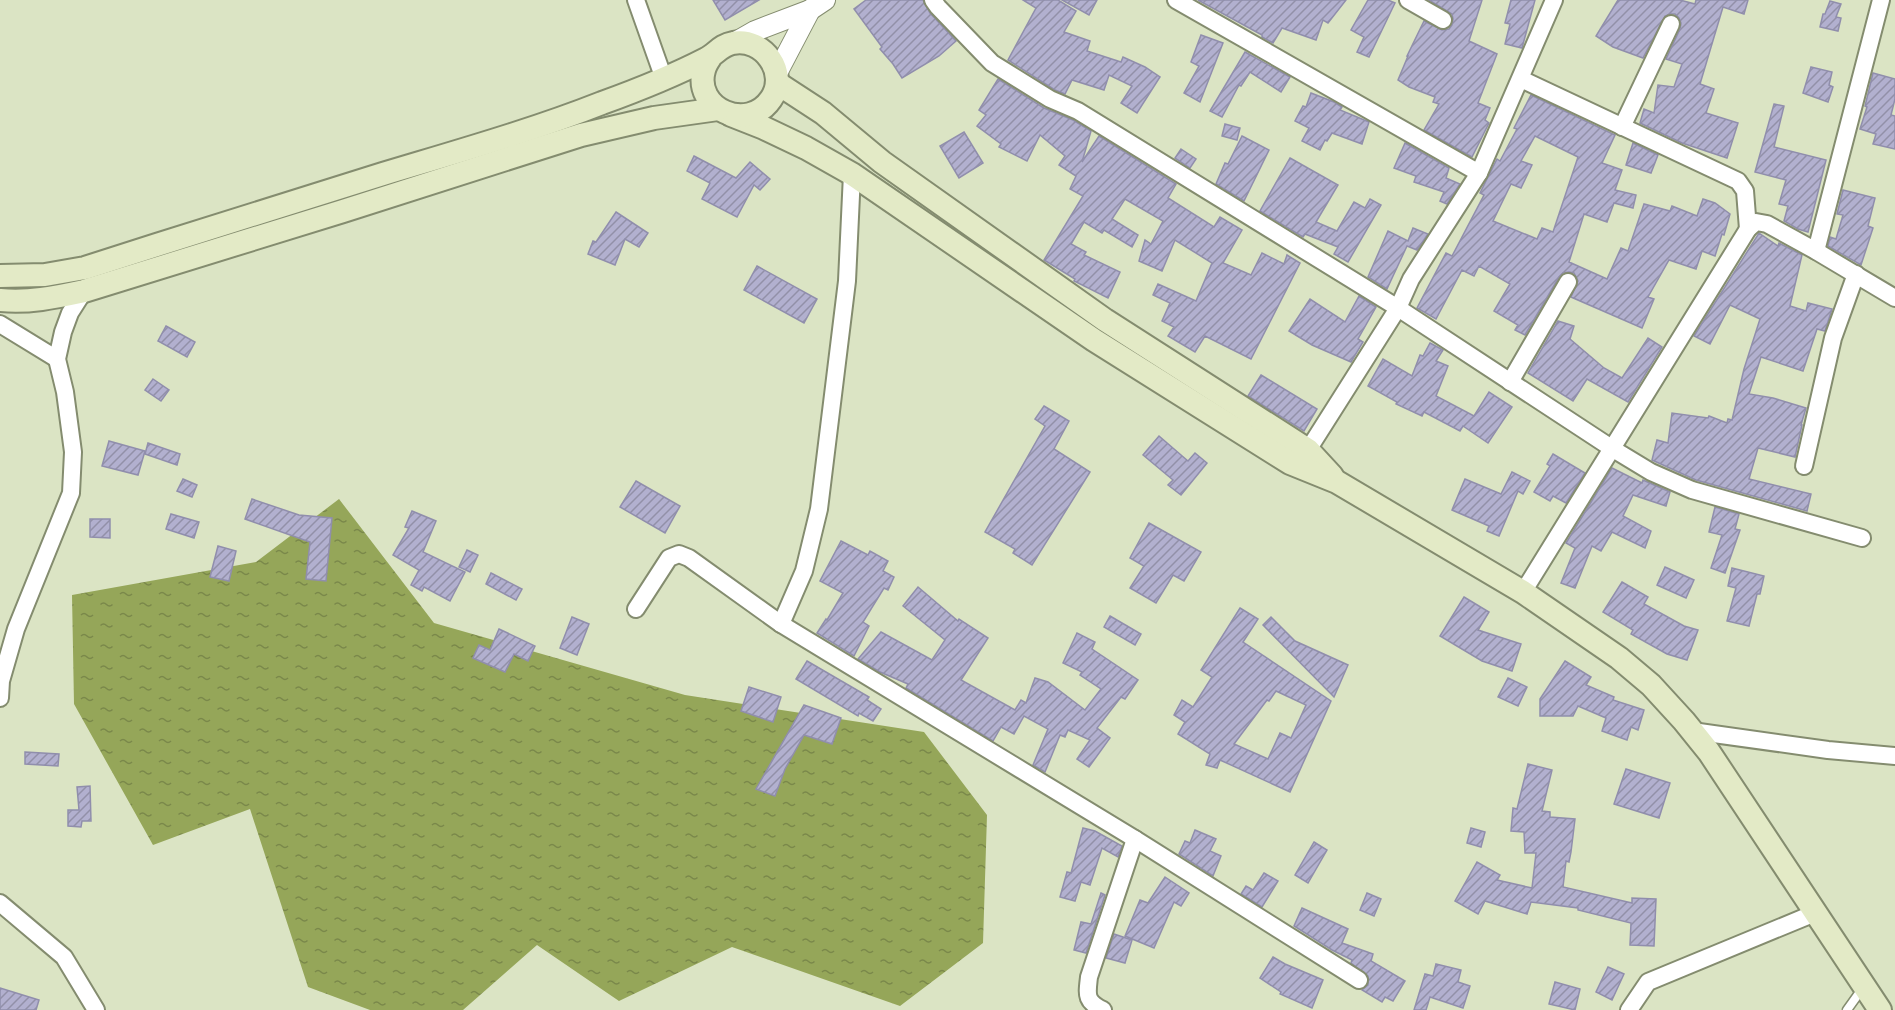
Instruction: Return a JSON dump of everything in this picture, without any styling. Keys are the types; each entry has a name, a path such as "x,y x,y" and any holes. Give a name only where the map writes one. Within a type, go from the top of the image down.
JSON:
{"main road":[{"path":"0,300 45,299 84,291 581,135 654,118 725,112 747,116 762,110 772,98 777,78 772,60 761,49 748,43 734,43 720,48 710,58 704,71 703,85 708,99 725,112 806,148 852,174 1094,340 1290,463 1337,482 1523,592 1619,658 1651,685 1709,752 1880,1010"},
{"path":"0,276 45,275 85,268 577,113 664,79 710,58"},
{"path":"777,78 882,162 1105,320 1308,450 1337,482"}],"street":[{"path":"636,0 664,79"},
{"path":"933,0 992,63 1050,99 1078,111 1398,308 1651,472 1692,490 1862,538"},
{"path":"1176,0 1479,173"},
{"path":"1408,0 1443,20"},
{"path":"1308,450 1398,308 1411,279 1479,173 1554,0"},
{"path":"1816,250 1881,0"},
{"path":"734,43 815,4"},
{"path":"777,78 815,4"},
{"path":"1622,128 1671,24"},
{"path":"1521,79 1738,181 1745,191 1748,229"},
{"path":"781,624 804,571 819,509 847,281 852,174"},
{"path":"1523,592 1748,229 1756,222 1767,224 1816,250 1895,298"},
{"path":"1803,466 1833,338 1856,274"},
{"path":"1510,382 1568,282"},
{"path":"0,698 1,681 16,629 71,493 73,452 65,392 57,359 70,313 84,291"},
{"path":"0,324 57,359"},
{"path":"636,609 669,558 680,554 689,558 781,624 1135,839 1359,980"},
{"path":"1692,731 1828,750 1895,756"},
{"path":"1102,1010 1092,1005 1088,999 1089,976 1135,839"},
{"path":"0,903 64,957 96,1010"},
{"path":"1629,1010 1648,982 1815,913"}],"lane":[{"path":"1847,1010 1864,986"}],"water":[{"path":"339,499 434,623 685,695 924,732 987,815 983,943 900,1006 732,947 619,1001 537,945 463,1010 370,1010 308,987 250,809 153,845 74,704 72,595 256,562"}],"building":[{"path":"713,0 759,0 725,20"},
{"path":"866,0 923,0 930,13 956,41 939,56 902,78 854,9"},
{"path":"1023,0 1058,0 1076,11 1064,32 1090,41 1087,51 1121,62 1123,57 1160,77 1137,113 1121,103 1132,86 1109,75 1104,90 1072,80 1065,94 1008,60 1036,8"},
{"path":"1062,0 1097,0 1089,15"},
{"path":"1198,0 1346,0 1328,23 1323,20 1316,40 1282,28 1273,43"},
{"path":"1368,0 1388,0 1395,3 1369,57 1357,52 1364,37 1351,30"},
{"path":"1429,0 1482,0 1469,41 1497,54 1478,103 1490,108 1485,120 1489,123 1472,157 1424,130 1439,104 1433,102 1435,97 1398,80 1424,21 1442,30 1449,29 1452,25 1452,14"},
{"path":"1511,0 1535,0 1522,48 1505,44 1510,24 1505,23"},
{"path":"1618,0 1680,0 1695,4 1696,0 1748,0 1744,14 1723,7 1700,84 1714,89 1706,113 1738,123 1727,158 1682,143 1640,123 1644,109 1654,113 1658,85 1674,87 1682,64 1666,59 1681,23 1675,14 1665,16 1643,58 1613,47 1596,36"},
{"path":"1830,1 1841,4 1836,17 1841,18 1838,31 1820,27 1823,14"},
{"path":"1201,35 1223,43 1200,102 1184,93 1199,66 1191,62"},
{"path":"1245,52 1290,77 1281,92 1250,72 1241,86 1239,85 1222,117 1210,111"},
{"path":"1811,67 1832,72 1829,85 1833,87 1828,102 1803,93"},
{"path":"1873,73 1895,79 1895,99 1891,115 1895,116 1895,149 1873,144 1876,134 1860,129 1867,107 1865,106"},
{"path":"998,79 1044,108 1073,120 1091,131 1082,162 1099,136 1176,184 1168,198 1214,227 1220,217 1242,230 1223,263 1251,275 1262,253 1284,264 1287,255 1300,263 1251,359 1205,336 1195,352 1168,336 1174,327 1162,321 1170,303 1153,295 1158,284 1196,301 1212,263 1175,240 1162,271 1139,261 1145,240 1151,244 1163,221 1125,199 1112,219 1138,235 1132,247 1104,230 1102,233 1084,222 1071,244 1086,252 1084,255 1120,272 1108,298 1074,281 1075,279 1044,260 1083,196 1070,189 1076,176 1059,165 1065,156 1040,135 1027,161 999,147 1001,144 977,126 986,115 979,110"},
{"path":"1311,93 1334,102 1342,107 1340,110 1369,122 1362,144 1332,133 1320,150 1302,141 1309,128 1295,121 1303,106 1306,107"},
{"path":"1531,95 1615,135 1602,163 1622,170 1615,190 1636,195 1633,208 1614,203 1607,222 1584,214 1569,262 1607,279 1621,248 1628,251 1644,204 1670,211 1672,206 1697,216 1703,199 1715,203 1730,214 1715,256 1702,251 1696,269 1669,260 1648,297 1654,299 1642,328 1571,297 1578,281 1574,273 1569,272 1559,277 1525,335 1515,330 1518,325 1494,311 1510,284 1479,266 1474,276 1462,270 1436,319 1417,308 1446,253 1452,256 1484,195 1480,193 1497,159 1500,161 1517,129 1514,128","holes":["1535,136 1578,157 1553,232 1542,228 1537,239 1493,221 1511,184 1521,188 1532,165 1521,161"]},
{"path":"1774,104 1784,106 1774,147 1826,160 1808,232 1784,221 1788,206 1779,204 1786,180 1755,172"},
{"path":"1225,124 1240,128 1237,140 1222,136"},
{"path":"964,132 983,163 959,178 940,146"},
{"path":"1242,136 1269,150 1244,201 1216,184 1225,163 1228,164"},
{"path":"1405,143 1449,168 1446,178 1460,184 1447,204 1440,201 1444,192 1414,182 1416,176 1394,168"},
{"path":"1633,143 1658,155 1651,173 1626,165"},
{"path":"1181,149 1196,159 1190,168 1175,158"},
{"path":"694,156 736,178 750,162 770,179 760,190 754,185 737,217 702,199 710,183 687,171"},
{"path":"1290,158 1338,185 1316,222 1337,231 1354,202 1365,208 1370,199 1381,205 1348,262 1334,254 1338,247 1305,234 1303,237 1260,211"},
{"path":"1843,190 1875,198 1868,226 1873,228 1861,265 1828,246 1830,237 1836,239 1843,215 1837,214"},
{"path":"616,212 648,233 639,247 625,239 615,265 588,254 593,241 596,242"},
{"path":"1413,228 1428,234 1417,250 1407,246 1387,289 1368,277 1388,231 1408,241"},
{"path":"1759,233 1778,246 1779,243 1802,255 1790,306 1806,311 1808,303 1832,309 1825,331 1817,329 1803,371 1761,357 1749,394 1773,398 1806,408 1795,457 1758,448 1749,479 1811,494 1807,511 1696,480 1652,460 1657,440 1668,443 1672,413 1708,418 1709,416 1727,423 1728,419 1732,420 1744,369 1760,319 1730,305 1710,344 1694,336"},
{"path":"757,266 817,299 804,323 744,290"},
{"path":"1359,296 1376,307 1358,339 1363,342 1351,362 1312,345 1289,331 1310,299 1345,322"},
{"path":"1558,321 1574,326 1570,339 1604,368 1622,378 1648,338 1662,347 1628,402 1587,379 1573,401 1528,373"},
{"path":"166,326 195,342 187,357 158,341"},
{"path":"1430,343 1443,350 1436,361 1448,366 1436,396 1474,416 1489,392 1512,407 1488,443 1463,426 1460,431 1424,412 1422,416 1396,404 1397,402 1368,386 1383,359 1412,376 1420,355 1423,356"},
{"path":"1261,375 1317,409 1304,431 1248,396"},
{"path":"153,379 169,390 161,401 145,390"},
{"path":"1044,406 1069,421 1054,449 1090,472 1032,565 1013,553 1015,549 985,532 1045,426 1035,419"},
{"path":"1159,436 1188,461 1195,453 1207,463 1181,495 1168,485 1173,480 1143,455"},
{"path":"109,441 145,451 138,475 102,466"},
{"path":"148,443 180,454 177,465 145,454"},
{"path":"1553,454 1585,473 1566,503 1553,496 1550,501 1534,492 1550,466 1547,464"},
{"path":"1612,468 1642,483 1643,480 1670,492 1666,506 1633,495 1623,516 1651,531 1645,548 1612,532 1601,551 1592,546 1575,588 1561,583 1575,548 1566,543"},
{"path":"1512,472 1530,481 1523,494 1518,491 1499,536 1487,531 1489,526 1452,510 1465,479 1501,494"},
{"path":"183,479 197,485 192,497 177,491"},
{"path":"636,481 680,506 665,533 620,507"},
{"path":"252,499 299,515 332,518 326,581 306,579 310,542 245,519"},
{"path":"1715,507 1739,514 1735,529 1740,530 1725,573 1711,568 1722,535 1709,532"},
{"path":"412,511 436,521 423,552 465,572 450,601 424,587 422,591 411,585 419,570 393,555 409,528 405,527"},
{"path":"171,514 199,522 194,538 166,529"},
{"path":"90,519 110,519 110,538 90,537"},
{"path":"1149,523 1201,552 1184,581 1173,575 1156,603 1130,588 1144,566 1130,558"},
{"path":"841,541 868,555 870,551 888,561 883,571 894,577 888,590 884,588 863,622 869,626 854,656 817,633 843,593 820,581"},
{"path":"218,546 236,551 229,581 210,577"},
{"path":"467,550 478,555 470,572 459,567"},
{"path":"1665,567 1694,580 1686,598 1657,585"},
{"path":"1732,568 1764,576 1749,626 1727,621 1736,588 1728,586"},
{"path":"491,573 522,589 516,600 486,584"},
{"path":"1622,582 1648,597 1644,604 1684,626 1698,630 1687,660 1667,654 1631,634 1633,630 1603,612"},
{"path":"918,587 958,621 959,619 988,638 961,680 1015,710 1021,700 1026,703 1035,678 1048,682 1085,710 1101,689 1080,675 1082,672 1063,663 1077,633 1095,642 1092,649 1138,680 1125,699 1121,697 1097,728 1110,738 1089,767 1077,759 1090,740 1068,730 1065,737 1060,735 1045,772 1033,765 1048,729 1024,716 1014,734 1001,727 993,741 906,688 908,684 858,659 881,632 932,660 945,640 903,606"},
{"path":"1464,597 1489,612 1478,630 1521,644 1512,671 1482,661 1440,636"},
{"path":"1240,608 1258,619 1243,642 1331,701 1290,792 1220,760 1217,768 1206,765 1210,754 1178,734 1185,722 1174,715 1182,700 1193,707 1212,677 1201,670","holes":["1276,691 1306,705 1291,738 1280,733 1268,759 1234,744"]},
{"path":"1110,616 1141,634 1135,645 1104,627"},
{"path":"572,617 589,624 577,655 560,648"},
{"path":"1271,617 1295,641 1348,665 1334,697 1263,625"},
{"path":"499,629 535,646 528,661 514,654 505,672 473,658 479,645 490,650"},
{"path":"807,661 869,697 867,700 881,709 873,721 859,713 858,716 796,679"},
{"path":"1565,661 1591,677 1586,685 1614,697 1613,700 1644,710 1638,730 1631,727 1627,740 1602,731 1606,718 1578,706 1573,716 1540,716 1540,699"},
{"path":"1508,678 1527,687 1518,706 1498,697"},
{"path":"749,687 781,697 773,722 741,711"},
{"path":"804,705 841,718 832,744 804,735 785,769 775,796 756,789"},
{"path":"25,752 59,754 58,766 25,764"},
{"path":"1528,764 1552,770 1542,811 1550,812 1550,817 1575,819 1563,887 1632,903 1632,898 1656,899 1654,946 1630,945 1631,923 1578,910 1578,908 1531,902 1527,914 1485,901 1478,914 1455,901 1477,862 1500,875 1497,880 1532,888 1536,853 1525,853 1524,832 1511,831 1513,808 1517,809"},
{"path":"1626,769 1670,783 1659,818 1614,804"},
{"path":"90,786 91,821 82,821 81,827 68,826 68,810 79,810 77,787"},
{"path":"1083,828 1095,831 1122,846 1118,857 1102,848 1090,885 1081,882 1075,901 1060,897 1067,872 1071,873"},
{"path":"1471,828 1485,832 1481,847 1467,843"},
{"path":"1195,830 1216,839 1210,851 1221,856 1213,876 1179,854 1185,841 1190,843"},
{"path":"1314,842 1327,850 1308,883 1295,875"},
{"path":"1264,873 1278,881 1262,907 1241,894 1246,886 1253,890"},
{"path":"1165,877 1189,893 1181,906 1174,902 1154,948 1125,936 1140,900 1148,903"},
{"path":"1101,893 1105,895 1086,953 1074,950 1081,922 1091,924"},
{"path":"1367,893 1381,899 1374,916 1360,910"},
{"path":"1302,908 1348,929 1342,943 1373,954 1371,961 1405,981 1393,1001 1385,997 1382,1002 1362,990 1368,985 1368,976 1351,963 1352,960 1294,926"},
{"path":"1114,934 1132,940 1125,963 1106,958"},
{"path":"1273,957 1323,980 1312,1008 1280,994 1281,992 1260,978"},
{"path":"1436,964 1461,970 1458,982 1470,986 1463,1008 1430,997 1426,1010 1414,1010 1425,974 1433,976"},
{"path":"1608,967 1624,974 1612,1000 1596,992"},
{"path":"1555,982 1580,989 1575,1010 1549,1004"},
{"path":"0,988 39,1000 36,1010 0,1010"}]}
